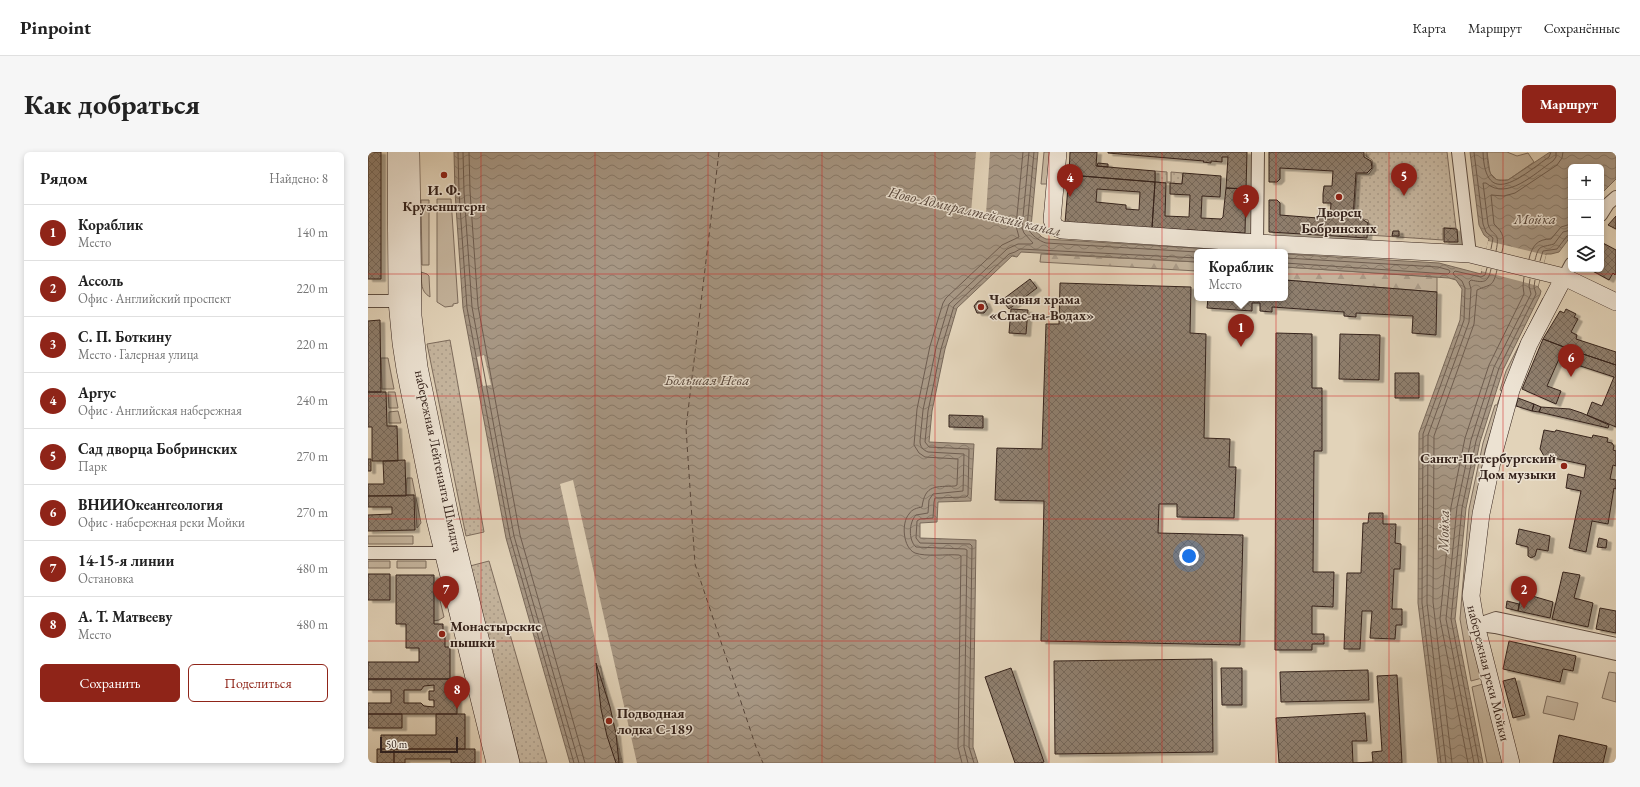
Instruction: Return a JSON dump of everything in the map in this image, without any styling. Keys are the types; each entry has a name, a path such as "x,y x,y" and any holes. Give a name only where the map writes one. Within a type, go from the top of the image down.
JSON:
{"main road":[{"name":"набережная Лейтенанта Шмидта","path":"396,152 405,300 414,335 451,553 495,763"},
{"name":"набережная Лейтенанта Шмидта","path":"405,300 411,152"},
{"path":"1058,152 1052,220 1053,224 1062,230 1257,243 1477,255 1542,271 1567,271 1616,302"},
{"name":"набережная реки Мойки","path":"1511,763 1476,625 1471,596 1481,514 1494,452 1516,375 1529,344 1567,271"},
{"name":"набережная Лейтенанта Шмидта","path":"451,553 512,763"}],"street":[{"path":"1257,243 1258,152"},
{"path":"1458,152 1477,255"},
{"path":"1604,210 1608,204 1616,197"},
{"path":"368,300 405,300"},
{"path":"368,553 451,553"},
{"path":"1476,625 1496,618 1616,644"},
{"path":"1476,625 1495,627 1616,654"}],"green space":[{"path":"1044,152 1051,152 1048,184 1041,184"},
{"path":"1366,152 1447,152 1456,228 1443,228 1443,240 1368,235 1368,220 1354,217 1357,174 1369,174 1373,168 1372,160 1366,156"},
{"path":"1487,152 1507,152 1517,156 1528,153 1534,162 1508,180 1497,180 1490,173"},
{"path":"1155,171 1167,172 1167,182 1171,182 1171,172 1183,173 1182,184 1155,182"},
{"path":"437,199 451,199 458,303 453,304 453,306 445,307 437,302"},
{"path":"421,200 429,200 429,265 422,265"},
{"path":"1041,254 1194,262 1194,271 1040,262"},
{"path":"1288,267 1437,277 1437,292 1288,280"},
{"path":"421,272 429,276 430,297 423,289"},
{"path":"1543,298 1544,299 1504,391 1485,450 1474,510 1464,604 1482,678 1471,681 1460,619 1469,509 1483,443 1495,405 1497,405 1502,391 1500,390 1506,371"},
{"path":"450,340 484,532 466,536 427,344"},
{"path":"381,358 388,358 394,389 382,389"},
{"path":"388,392 395,392 398,408 389,408"},
{"path":"398,411 401,423 389,423 389,412"},
{"path":"407,478 412,478 421,523 417,528 415,495 406,495"},
{"path":"368,536 413,536 413,544 368,544"},
{"path":"368,561 390,561 390,568 368,568"},
{"path":"397,561 426,561 426,568 397,568"},
{"path":"489,561 547,763 520,763 470,566"},
{"path":"433,584 436,584 444,617 433,621"},
{"path":"1609,672 1616,673 1616,702 1602,698"},
{"path":"1483,684 1503,763 1487,763 1472,687"},
{"path":"1547,696 1578,703 1574,720 1543,713"}],"water":[{"name":"Большая Нева","path":"454,152 1038,152 1031,227 1042,237 1046,239 1208,249 1194,249 1194,262 1021,252 1017,257 1012,256 957,308 945,349 932,411 929,442 974,444 971,501 938,502 937,522 920,523 920,538 976,540 973,747 978,763 570,763 506,538 463,308 455,192"},
{"name":"Мойка","path":"1470,152 1487,152 1490,173 1493,177 1501,181 1508,180 1550,152 1616,152 1616,179 1604,191 1604,164 1568,164 1568,240 1559,252 1546,254 1538,287 1541,291 1540,295 1503,370 1480,442 1466,508 1455,619 1483,763 1438,763 1418,603 1419,433 1460,320 1462,289 1456,280 1449,278 1288,267 1288,254 1439,263 1481,274 1489,239 1484,235 1479,225"}],"pier":[{"path":"976,152 990,152 986,214 971,213"},
{"path":"1488,241 1546,255 1538,286 1481,271"},
{"path":"484,355 491,385 483,386 477,357"},
{"path":"573,480 637,763 623,763 560,484"}],"building":[{"path":"368,152 381,152 381,279 368,279"},
{"path":"1070,152 1097,152 1096,166 1155,171 1155,182 1069,175"},
{"path":"1108,152 1247,152 1246,189 1226,188 1228,157 1222,157 1222,162 1211,161 1211,163 1203,162 1204,161"},
{"name":"Дворец Бобринских","path":"1269,152 1364,152 1364,157 1371,161 1372,168 1367,173 1356,173 1353,218 1362,219 1368,223 1367,238 1269,232 1269,200 1277,200 1280,203 1280,215 1330,219 1331,203 1323,203 1323,194 1324,186 1332,186 1333,171 1280,168 1280,179 1277,182 1269,182"},
{"path":"1098,163 1108,164 1108,167 1097,166"},
{"path":"1183,173 1221,176 1220,197 1202,196 1201,218 1221,219 1223,217 1226,188 1246,189 1245,233 1152,228 1155,182 1166,183 1165,216 1189,217 1190,195 1170,194 1170,183 1182,184"},
{"path":"1069,175 1155,182 1152,228 1065,223","holes":["1097,189 1140,192 1139,210 1126,209 1126,205 1096,202"]},
{"path":"1616,216 1616,229 1608,225"},
{"path":"1444,228 1457,229 1458,242 1444,242"},
{"path":"1393,231 1399,231 1399,236 1392,236"},
{"path":"1604,244 1616,250 1616,273 1615,275 1613,273 1609,280 1594,272 1604,272"},
{"path":"1030,279 1037,288 1009,309 1002,300"},
{"path":"1288,280 1437,292 1436,335 1412,333 1413,316 1356,313 1356,317 1344,316 1344,312 1272,307 1272,312 1260,311 1260,303 1252,303 1252,311 1207,308 1208,301 1288,301"},
{"path":"1060,283 1191,287 1190,333 1206,334 1204,438 1230,439 1229,467 1236,467 1234,518 1177,517 1177,504 1159,504 1158,533 1243,535 1240,645 1041,641 1044,501 995,500 997,448 1042,449 1046,324 1059,324"},
{"name":"Часовня храма «Спас-на-Водах»","path":"978,301 985,301 988,308 984,313 977,313 974,306"},
{"path":"1011,309 1028,310 1026,334 1009,333"},
{"path":"1566,309 1576,314 1574,317 1578,319 1571,332 1577,335 1576,339 1616,352 1616,365 1543,339 1560,311 1564,313"},
{"path":"380,320 381,392 368,392 368,321"},
{"path":"1276,333 1312,334 1312,388 1322,388 1322,451 1314,451 1313,572 1334,572 1333,607 1312,606 1312,634 1324,634 1324,644 1312,644 1312,650 1275,650"},
{"path":"1340,334 1380,335 1379,380 1339,379"},
{"path":"1543,339 1616,365 1616,427 1587,415 1592,402 1602,406 1614,377 1559,359 1547,386 1561,391 1556,404 1522,389"},
{"path":"1395,373 1419,373 1419,398 1395,398"},
{"path":"368,392 386,392 387,426 397,426 398,461 372,461 372,427 368,427"},
{"path":"1518,398 1534,404 1532,411 1516,406"},
{"path":"1534,404 1541,407 1539,412 1532,411"},
{"path":"1541,407 1570,409 1609,425 1608,428 1539,412"},
{"path":"949,415 983,416 983,428 949,427"},
{"path":"1544,430 1555,432 1556,430 1592,438 1593,435 1608,438 1607,442 1612,443 1614,446 1613,450 1616,451 1616,466 1613,465 1610,479 1616,480 1616,489 1614,488 1608,524 1592,521 1586,552 1569,548 1581,491 1566,488 1568,474 1584,478 1586,465 1544,456 1540,449"},
{"path":"368,459 371,459 371,471 368,471"},
{"path":"405,460 406,496 368,496 368,484 384,484 383,461"},
{"path":"414,495 415,530 368,531 368,515 392,514 392,507 368,507 368,496"},
{"path":"1369,513 1383,513 1383,524 1396,524 1395,543 1401,544 1400,569 1394,569 1392,609 1402,609 1402,625 1396,625 1395,639 1370,638 1372,611 1362,611 1360,649 1344,649 1347,573 1361,573 1363,523 1368,523"},
{"path":"1519,529 1550,536 1548,551 1537,549 1535,556 1531,558 1528,556 1528,547 1516,544"},
{"path":"1599,538 1607,540 1606,548 1597,547"},
{"path":"1563,572 1580,575 1574,598 1593,603 1588,627 1552,619"},
{"path":"368,574 390,574 390,600 368,600"},
{"path":"396,575 434,575 434,624 443,624 443,631 445,631 445,647 450,647 450,679 368,679 368,662 419,662 419,648 406,648 406,624 396,624"},
{"path":"1522,593 1553,602 1550,618 1518,611"},
{"path":"1507,601 1519,604 1518,611 1506,608"},
{"path":"1600,608 1616,611 1616,633 1596,629"},
{"path":"1509,641 1576,656 1573,671 1563,669 1560,682 1503,669"},
{"path":"1212,659 1213,752 1055,754 1054,661"},
{"name":"Подводная лодка С-189","path":"596,663 610,707 616,734 619,763 616,763 607,736 601,709"},
{"path":"1011,668 1044,762 1015,763 985,677"},
{"path":"1221,668 1242,668 1242,705 1222,705"},
{"path":"1368,670 1369,700 1281,702 1280,672"},
{"path":"1397,675 1402,763 1353,763 1373,762 1372,752 1382,751 1377,676"},
{"path":"1515,678 1525,715 1513,718 1503,681"},
{"path":"368,679 457,679 457,714 368,714 368,703 391,703 391,690 368,690","holes":["434,685 434,691 429,691 429,700 434,700 434,707 424,706 421,703 404,703 404,690 421,690 424,686"]},
{"path":"1365,713 1367,741 1352,741 1353,763 1279,763 1276,718"},
{"path":"368,714 402,714 402,728 368,728"},
{"path":"436,714 465,714 465,749 381,749 381,735 436,735"},
{"path":"1559,735 1607,746 1603,763 1553,763"},
{"path":"377,749 394,749 394,763 377,763"},
{"path":"394,749 475,749 475,763 451,763 451,759 405,759 405,763 394,763"}],"ferry route":[{"path":"719,152 686,428 695,564 756,747 763,763"}],"place":[{"name":"И. Ф. Крузенштерн","path":"444,175"},
{"name":"Сад дворца Бобринских","path":"1404,196"},
{"name":"Аргус","path":"1070,197"},
{"name":"Дворец Бобринских","path":"1339,197"},
{"name":"С. П. Боткину","path":"1246,218"},
{"name":"Часовня храма «Спас-на-Водах»","path":"981,307"},
{"name":"Кораблик","path":"1241,347"},
{"name":"ВНИИОкеангеология","path":"1571,377"},
{"name":"Санкт-Петербургский Дом музыки","path":"1564,466"},
{"name":"14-15-я линии","path":"446,609"},
{"name":"Ассоль","path":"1524,609"},
{"name":"Монастырские пышки","path":"442,634"},
{"name":"А. Т. Матвееву","path":"457,709"},
{"name":"Подводная лодка С-189","path":"609,721"}],"water label":[{"name":"Ново-Адмиралтейский канал","path":"975,211"}]}
